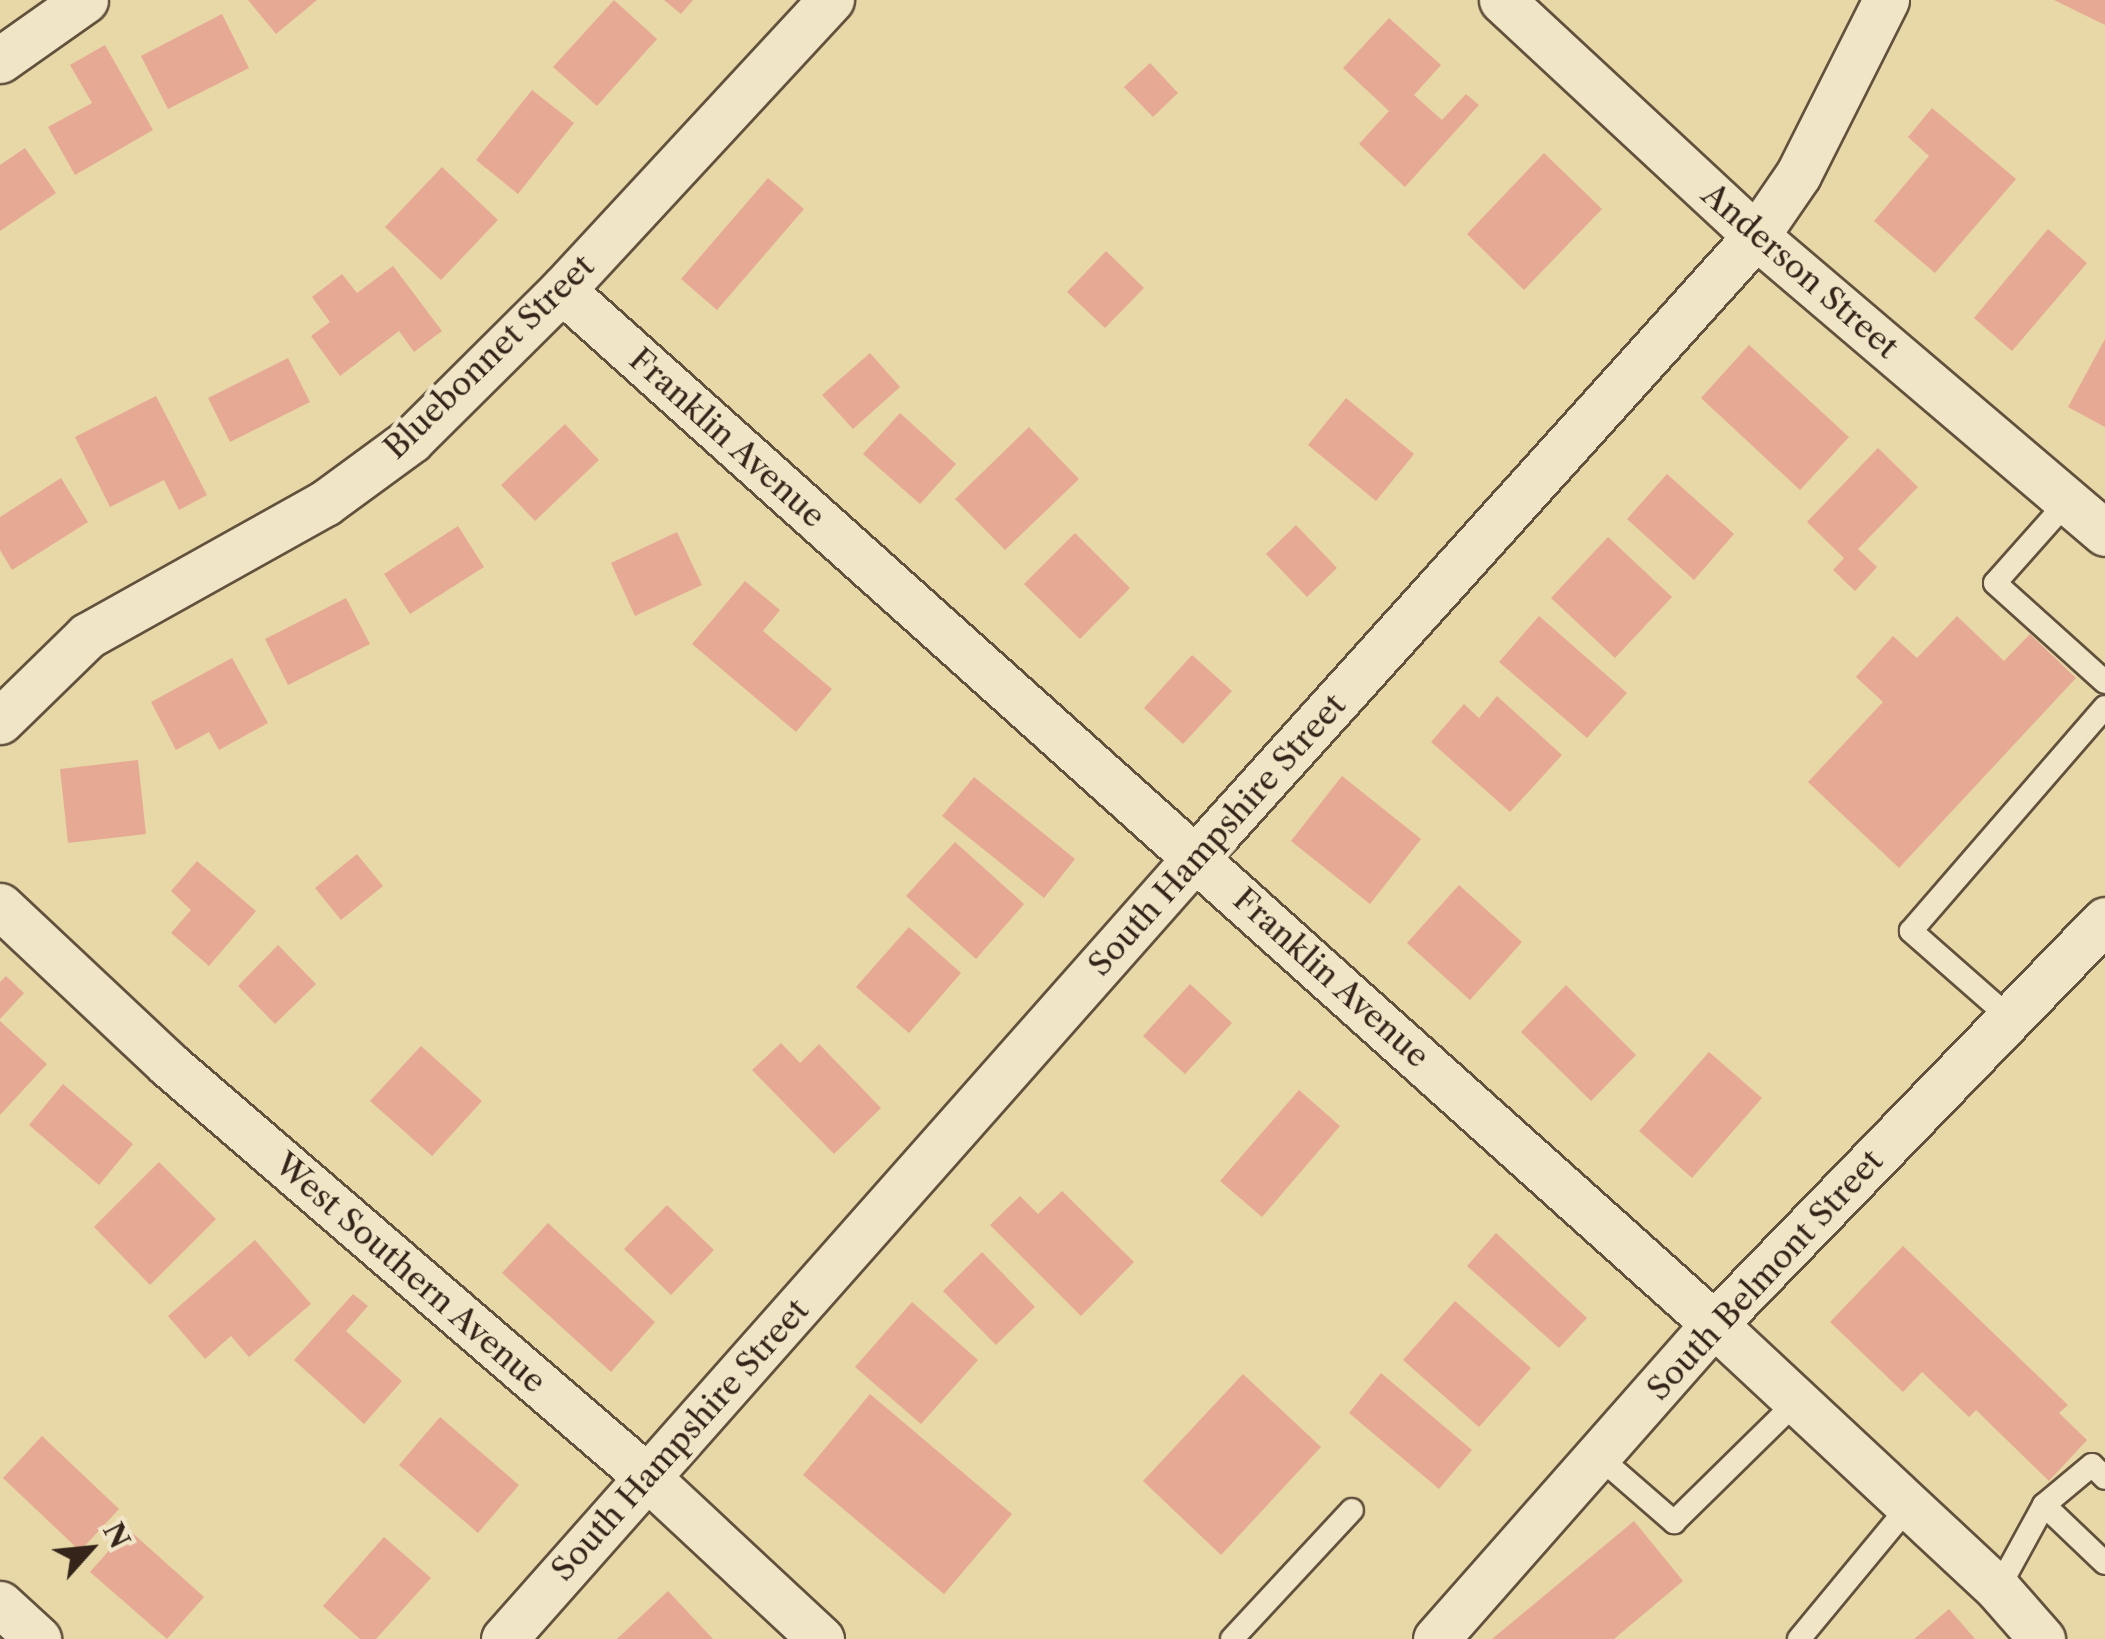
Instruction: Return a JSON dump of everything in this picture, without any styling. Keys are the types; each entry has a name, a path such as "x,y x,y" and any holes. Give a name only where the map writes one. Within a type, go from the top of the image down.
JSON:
{"street":[{"path":"0,60 85,0"},
{"name":"Bluebonnet Street","path":"0,720 87,636 326,503 411,440 562,290 831,0"},
{"name":"Anderson Street","path":"1502,0 1756,236 2105,533"},
{"name":"South Hampshire Street","path":"504,1639 1196,857 1756,236 1798,175 1886,0"},
{"name":"Franklin Avenue","path":"562,290 1714,1324 1998,1590 2042,1639"},
{"name":"West Southern Avenue","path":"0,906 168,1064 646,1477 820,1639"},
{"name":"South Belmont Street","path":"1436,1639 1714,1324 2105,920"},
{"path":"0,1604 38,1639"}],"lane":[{"path":"2068,502 1995,583 2105,682"},
{"path":"2010,1018 1911,931 2105,707"},
{"path":"1598,1456 1674,1522 1797,1402"},
{"path":"1998,1590 2044,1505 2092,1465 2105,1478"},
{"path":"2044,1505 2105,1563"},
{"path":"1799,1639 1909,1506"},
{"path":"1232,1639 1352,1510"}],"building":[{"path":"248,0 317,0 276,34"},
{"path":"614,0 657,39 597,106 553,67"},
{"path":"664,0 693,0 681,14"},
{"path":"2054,0 2105,0 2105,25"},
{"path":"222,14 249,68 168,109 141,56"},
{"path":"1389,18 1441,65 1414,95 1442,120 1466,94 1479,105 1405,187 1359,144 1389,111 1343,68"},
{"path":"105,45 153,130 75,175 48,127 92,103 70,65"},
{"path":"1150,63 1178,93 1153,117 1124,87"},
{"path":"532,90 574,123 518,194 476,160"},
{"path":"1932,108 2016,179 1935,273 1874,221 1929,156 1908,137"},
{"path":"25,148 56,193 0,231 0,165"},
{"path":"1544,153 1602,209 1524,290 1467,234"},
{"path":"442,167 498,220 441,280 385,227"},
{"path":"768,178 804,209 717,310 681,279"},
{"path":"2048,229 2087,263 2012,351 1974,318"},
{"path":"1106,251 1144,288 1105,328 1067,292"},
{"path":"393,266 442,331 414,352 399,331 340,376 311,336 330,322 312,297 342,274 357,293"},
{"path":"2105,339 2105,427 2068,407"},
{"path":"1749,345 1849,437 1800,490 1701,398"},
{"path":"870,353 900,387 853,429 822,395"},
{"path":"288,358 310,402 230,442 208,398"},
{"path":"156,396 207,495 179,510 164,480 110,507 75,437"},
{"path":"1346,398 1414,454 1376,501 1308,445"},
{"path":"900,413 956,464 920,504 863,454"},
{"path":"565,424 599,460 535,521 501,485"},
{"path":"1029,427 1079,479 1005,550 955,499"},
{"path":"1878,448 1918,487 1858,549 1877,567 1855,591 1833,570 1844,558 1807,522"},
{"path":"1667,474 1734,534 1694,580 1627,519"},
{"path":"61,478 88,522 12,570 0,550 0,517"},
{"path":"1296,525 1337,568 1307,597 1266,554"},
{"path":"458,526 484,567 410,614 384,574"},
{"path":"677,532 702,585 635,616 611,563"},
{"path":"1075,533 1130,588 1080,639 1024,584"},
{"path":"1608,537 1672,597 1615,658 1551,598"},
{"path":"745,581 780,610 763,631 832,689 796,732 692,644"},
{"path":"346,598 370,644 288,685 265,639"},
{"path":"1539,616 1627,693 1587,738 1499,662"},
{"path":"1957,616 2004,661 2030,634 2076,678 1899,868 1808,782 1883,702 1856,677 1893,636 1917,658"},
{"path":"1192,655 1232,691 1183,744 1144,708"},
{"path":"232,658 268,723 219,750 209,732 176,750 151,702"},
{"path":"1497,696 1562,755 1510,812 1431,742 1464,704 1479,718"},
{"path":"138,760 146,834 68,843 60,769"},
{"path":"1342,776 1421,839 1370,904 1291,841"},
{"path":"974,777 1075,859 1044,898 942,816"},
{"path":"955,842 1024,904 976,959 906,896"},
{"path":"357,854 383,886 341,920 315,888"},
{"path":"197,861 256,911 209,966 171,933 191,910 171,891"},
{"path":"1459,885 1522,942 1470,1000 1407,943"},
{"path":"909,927 961,973 909,1033 856,987"},
{"path":"278,945 316,984 275,1024 238,986"},
{"path":"6,976 24,993 0,1019 0,982"},
{"path":"1190,984 1232,1023 1185,1074 1143,1036"},
{"path":"1566,985 1636,1055 1591,1101 1521,1032"},
{"path":"0,1021 47,1064 0,1115"},
{"path":"781,1043 800,1063 819,1044 881,1108 834,1154 752,1070"},
{"path":"421,1046 482,1101 432,1156 370,1101"},
{"path":"1709,1052 1762,1098 1692,1178 1639,1131"},
{"path":"63,1084 133,1144 99,1185 29,1125"},
{"path":"1299,1090 1340,1126 1262,1217 1220,1181"},
{"path":"159,1162 216,1219 150,1285 94,1227"},
{"path":"1062,1191 1134,1262 1081,1316 990,1225 1020,1196 1038,1214"},
{"path":"667,1205 714,1250 671,1295 624,1249"},
{"path":"548,1223 655,1322 611,1372 502,1273"},
{"path":"1496,1233 1587,1318 1559,1348 1467,1266"},
{"path":"255,1240 311,1304 249,1357 231,1336 205,1359 168,1316"},
{"path":"1903,1246 2068,1405 2059,1413 2087,1440 2049,1481 1976,1410 1969,1417 1922,1372 1903,1392 1830,1322"},
{"path":"982,1252 1035,1307 996,1345 943,1291"},
{"path":"353,1294 368,1306 346,1331 402,1381 364,1424 294,1360"},
{"path":"1455,1301 1531,1368 1479,1427 1403,1360"},
{"path":"912,1302 978,1360 921,1424 855,1367"},
{"path":"1381,1373 1472,1450 1439,1489 1349,1413"},
{"path":"1243,1374 1321,1447 1221,1555 1143,1481"},
{"path":"870,1394 1012,1514 944,1594 803,1475"},
{"path":"440,1417 519,1485 478,1533 399,1465"},
{"path":"42,1436 119,1509 80,1551 3,1478"},
{"path":"1634,1521 1683,1581 1614,1639 1492,1639"},
{"path":"128,1529 204,1597 167,1639 90,1572"},
{"path":"384,1537 431,1578 376,1639 360,1639 323,1606"},
{"path":"668,1591 713,1639 617,1639"},
{"path":"1949,1609 1975,1639 1914,1639"}]}
